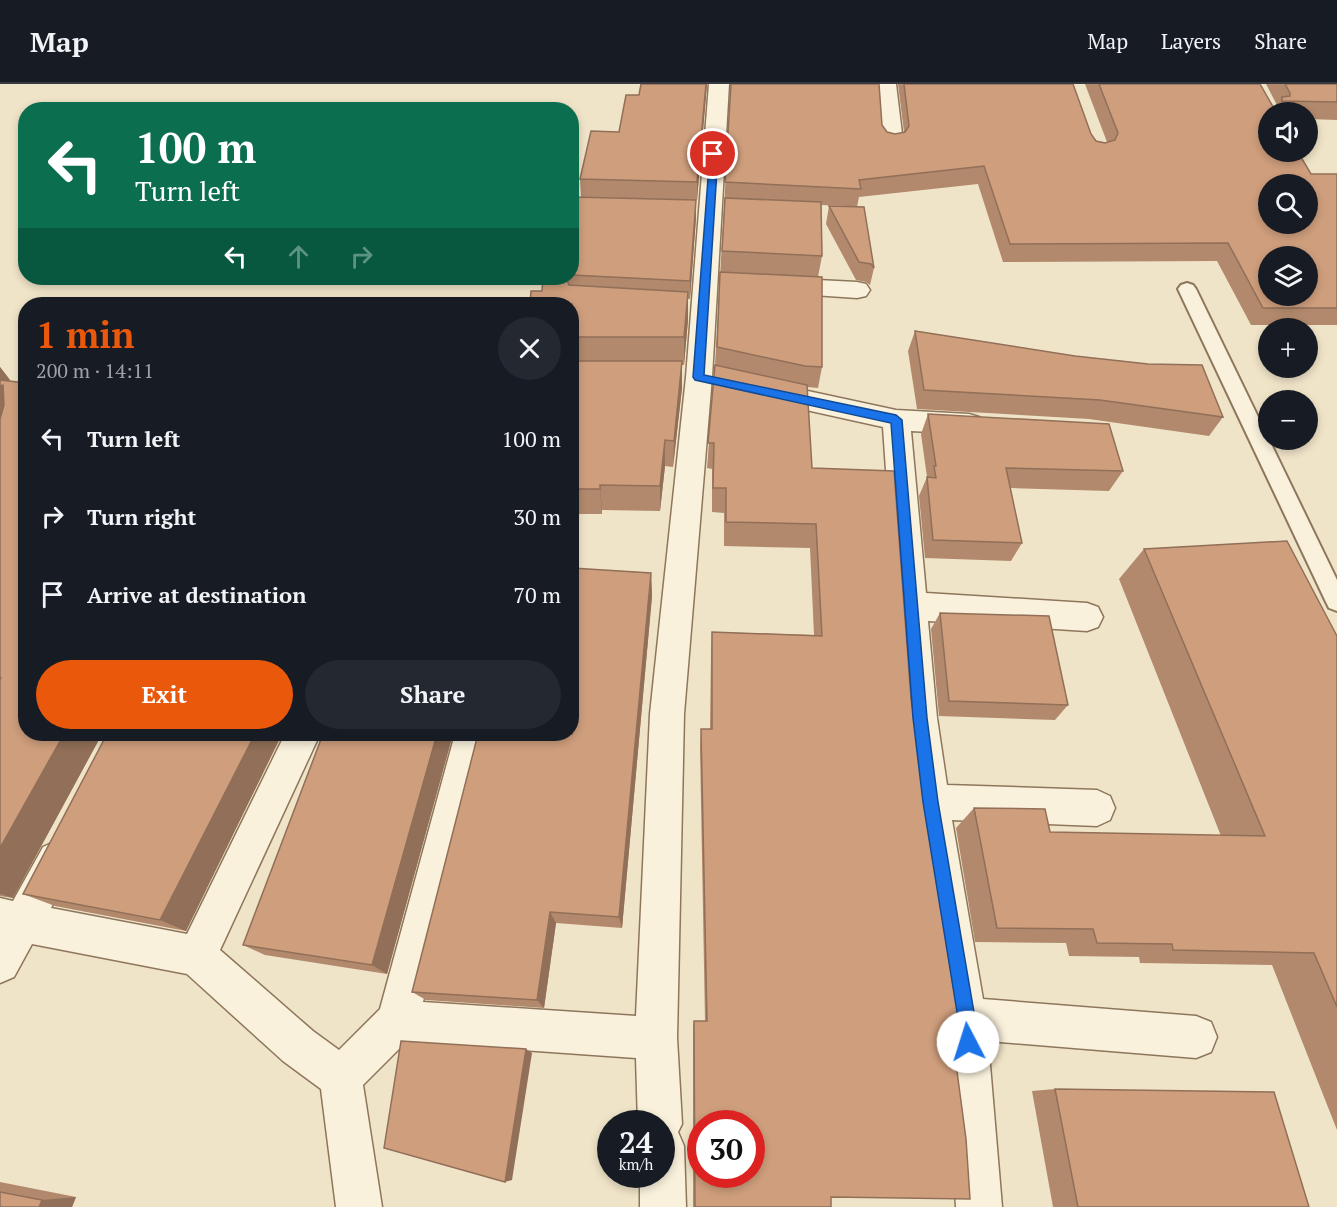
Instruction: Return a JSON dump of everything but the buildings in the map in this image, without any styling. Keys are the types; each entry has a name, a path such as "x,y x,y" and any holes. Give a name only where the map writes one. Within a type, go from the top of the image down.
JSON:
{"street":[{"path":"659,1110 656,1038 667,714 710,381 714,294 711,209 719,84"},
{"path":"886,84 892,142"},
{"path":"714,294 857,290"},
{"path":"710,381 896,420 1000,426"},
{"path":"896,420 920,718 931,802 966,1018 979,1207"},
{"path":"911,606 1087,616"},
{"path":"197,956 300,741"},
{"path":"341,1077 398,1021 470,741"},
{"path":"931,802 1097,808"},
{"path":"0,963 12,920 72,828"},
{"path":"12,920 197,956 298,1046 341,1077 359,1207"},
{"path":"966,1018 1196,1037"},
{"path":"398,1021 656,1038"},
{"path":"663,1188 663,1207"}],"lane":[{"path":"1187,289 1337,602"}],"route":[{"path":"713,154 699,377 896,420 920,718 968,1042"}]}
